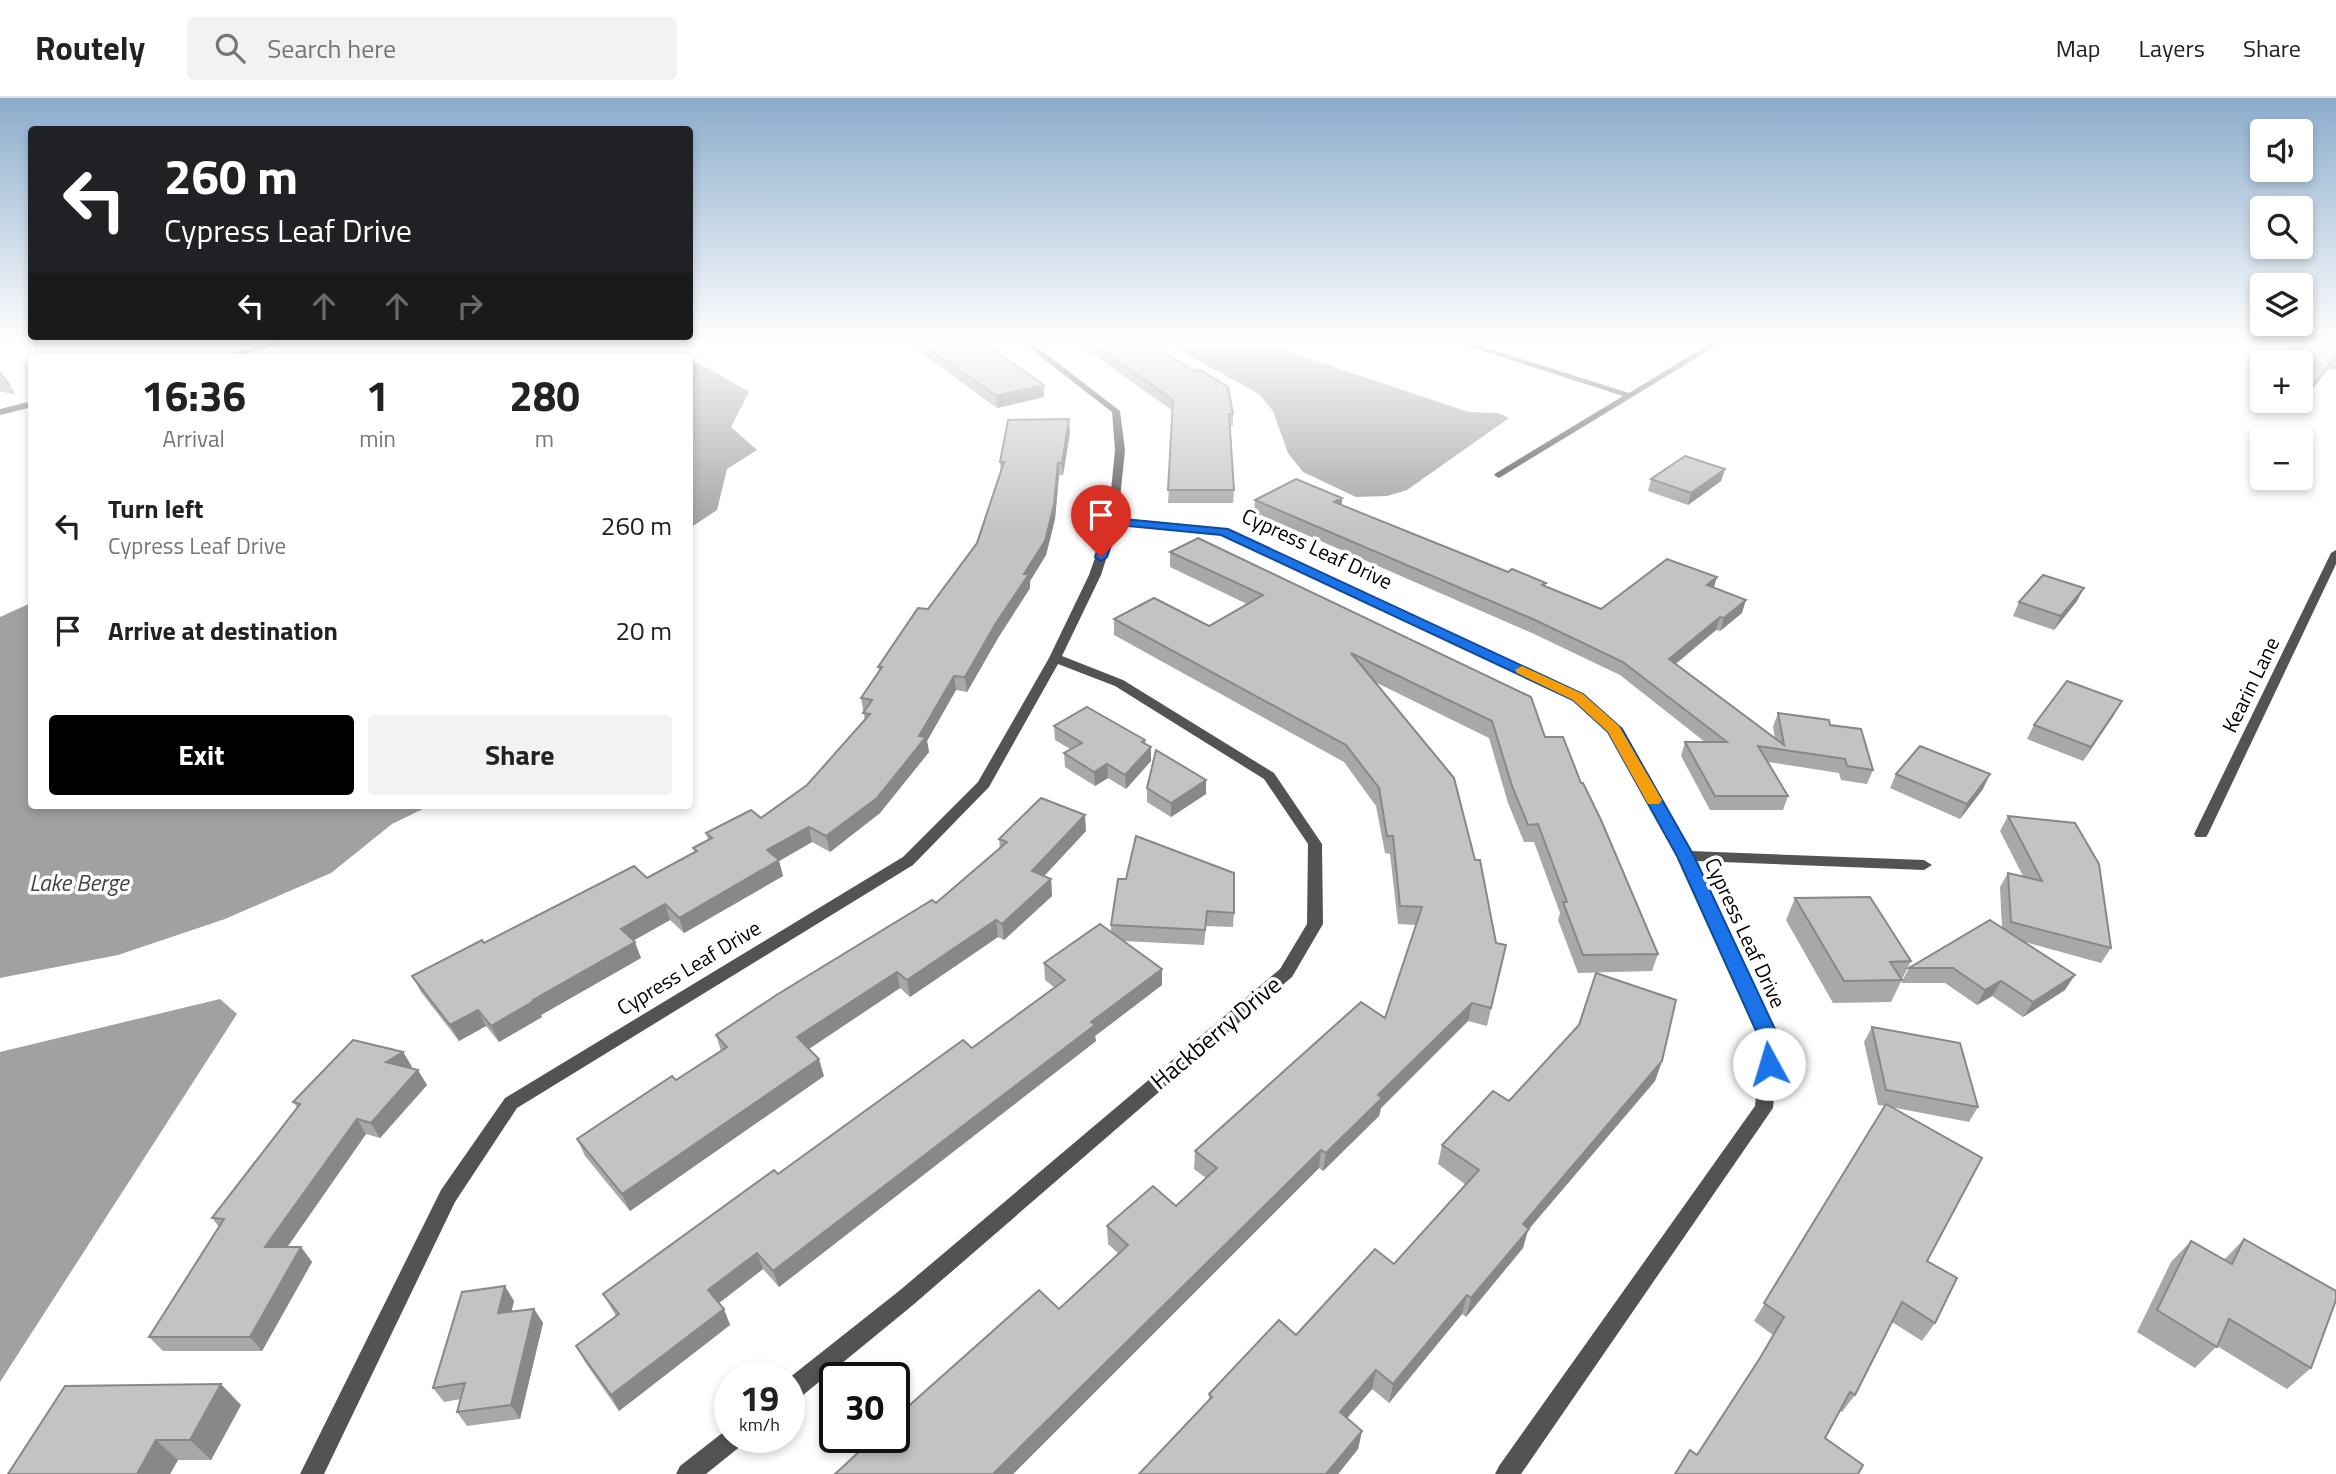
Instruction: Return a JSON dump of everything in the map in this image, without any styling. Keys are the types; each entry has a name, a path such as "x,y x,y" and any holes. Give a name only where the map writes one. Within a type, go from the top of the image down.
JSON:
{"street":[{"name":"Cypress Leaf Drive","path":"312,1474 448,1196 511,1103 908,861 984,784 1055,658 1095,575 1113,521 1120,450 1116,411 1107,404"},
{"path":"1499,475 1616,404"},
{"path":"0,412 28,405"},
{"name":"Cypress Leaf Drive","path":"1113,521 1223,531 1578,697 1614,729 1685,856 1771,1042 1764,1108 1507,1474"},
{"name":"Kearin Lane","path":"2201,834 2336,553"},
{"name":"Hackberry Drive","path":"805,1379 906,1298 1286,973 1315,924 1315,844 1269,776 1119,683 1055,658"},
{"path":"1685,856 1924,865"},
{"path":"688,1474 714,1453"}],"water":[{"path":"693,404 743,404 731,427 757,450 727,469 717,510 693,526"},
{"path":"1267,404 1446,404 1469,412 1498,413 1509,418 1407,490 1387,496 1356,497 1303,472 1288,453 1273,411"},
{"name":"Lake Berge","path":"28,604 28,809 423,809 392,824 331,873 225,919 118,955 0,978 0,617"},
{"path":"220,999 237,1014 0,1382 0,1052"}],"building":[{"path":"1173,404 1231,404 1233,414 1229,414 1234,490 1168,490"},
{"path":"1069,419 1062,463 1058,463 1054,505 1045,541 1024,574 1029,574 996,623 965,677 954,676 919,736 926,737 877,798 826,836 809,827 767,850 779,860 679,918 665,904 621,929 635,942 491,1026 478,1010 450,1025 412,976 482,940 484,943 634,866 647,878 697,851 693,848 712,838 706,833 751,810 761,818 807,785 870,714 863,713 872,700 861,698 882,667 878,667 918,608 928,609 977,543 1004,462 1000,462 1008,420"},
{"path":"1685,456 1725,469 1691,493 1651,479"},
{"path":"1296,479 1342,498 1334,502 1508,572 1512,569 1546,583 1542,585 1601,609 1667,559 1717,577 1707,585 1746,600 1724,618 1720,617 1669,659 1784,745 1778,713 1829,720 1830,725 1861,729 1873,770 1847,766 1845,759 1758,746 1788,796 1715,796 1685,742 1727,742 1623,662 1535,620 1255,500"},
{"path":"1198,538 1531,697 1545,737 1563,737 1658,954 1583,955 1538,824 1528,825 1512,786 1492,721 1351,653 1454,778 1475,860 1480,860 1496,943 1506,945 1491,1008 1472,1003 1378,1095 1382,1098 1326,1153 1321,1150 993,1474 835,1474 858,1453 910,1453 910,1405 1039,1290 1059,1309 1128,1245 1107,1226 1153,1186 1176,1206 1217,1168 1195,1151 1361,1002 1385,1018 1422,907 1400,906 1393,836 1387,836 1379,788 1346,745 1114,619 1154,598 1209,626 1263,595 1170,552"},
{"path":"2043,575 2084,588 2061,616 2019,602"},
{"path":"2067,681 2122,701 2091,747 2034,725"},
{"path":"1087,707 1145,740 1142,742 1151,747 1125,775 1107,764 1094,772 1064,753 1082,743 1054,726"},
{"path":"1920,746 1990,774 1967,804 1896,774"},
{"path":"1156,750 1206,780 1171,803 1147,788"},
{"path":"1041,798 1085,815 1032,871 1051,879 1002,924 996,920 907,980 897,972 797,1037 819,1059 622,1194 577,1139 672,1076 676,1080 727,1047 716,1035 778,994 932,900 936,903 1007,842 999,839"},
{"path":"2008,816 2075,823 2099,864 2111,948 2011,922 2008,873 2042,881"},
{"path":"1136,836 1234,873 1234,913 1207,911 1205,930 1111,925 1118,879 1126,879"},
{"path":"1870,897 1911,961 1890,962 1902,980 1844,981 1795,898"},
{"path":"1990,920 2075,975 2033,1002 2001,981 1985,990 1953,968 1909,968"},
{"path":"1100,924 1162,969 1091,1022 1095,1025 773,1271 757,1253 708,1290 724,1309 611,1395 576,1346 619,1314 603,1294 774,1170 778,1174 963,1040 972,1048 1065,980 1044,963"},
{"path":"1596,973 1676,1000 1662,1061 1523,1224 1529,1229 1471,1298 1467,1295 1393,1384 1376,1370 1340,1412 1362,1431 1326,1474 1139,1474 1212,1397 1209,1394 1279,1320 1296,1335 1375,1249 1394,1264 1479,1170 1442,1145 1493,1091 1509,1101 1579,1025"},
{"path":"1872,1027 1960,1043 1978,1107 1886,1090"},
{"path":"353,1040 403,1052 386,1062 418,1070 371,1123 357,1119 265,1247 301,1247 250,1337 149,1337 224,1219 212,1218 300,1104 293,1102"},
{"path":"1886,1104 1982,1158 1927,1261 1957,1278 1935,1323 1902,1302 1855,1395 1850,1392 1825,1438 1863,1465 1858,1474 1675,1474 1690,1450 1697,1455 1784,1317 1764,1303"},
{"path":"2244,1239 2336,1291 2336,1300 2311,1368 2229,1319 2217,1347 2157,1310 2191,1241 2232,1264"},
{"path":"505,1286 498,1313 534,1309 511,1405 457,1412 465,1383 433,1388 462,1292"},
{"path":"221,1384 190,1440 156,1440 137,1474 8,1474 65,1386"}],"slow traffic":[{"path":"1522,670 1578,697 1614,729 1654,800"}],"route":[{"path":"1101,557 1113,521 1223,531 1578,697 1614,729 1685,856 1771,1042 1769,1064"}]}
